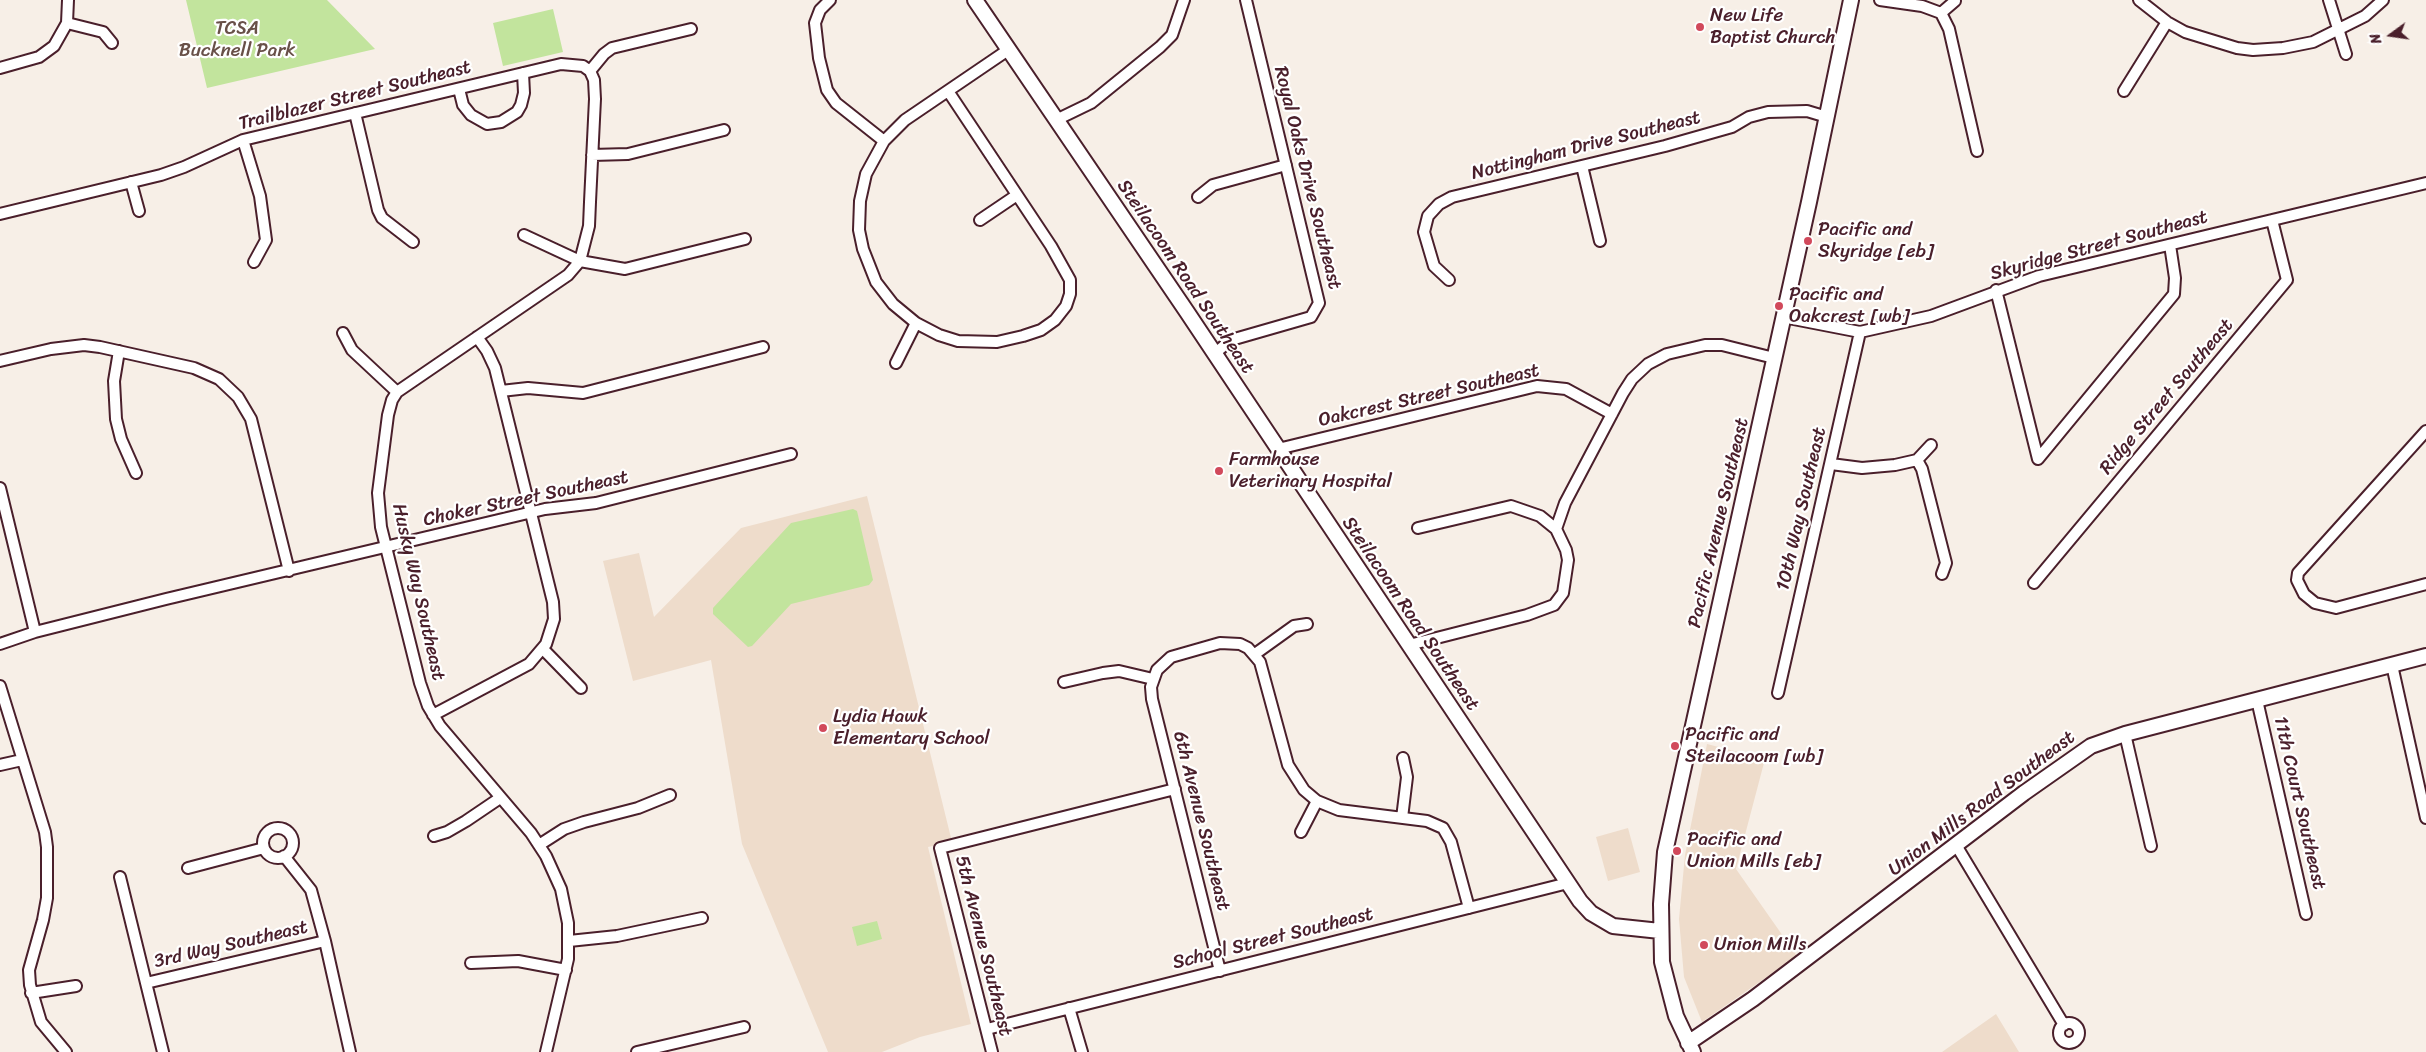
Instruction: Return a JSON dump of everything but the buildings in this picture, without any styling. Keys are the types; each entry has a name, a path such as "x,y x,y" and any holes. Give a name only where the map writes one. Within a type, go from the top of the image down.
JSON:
{"street":[{"path":"0,68 31,60 47,52 60,39 67,23 68,0"},
{"path":"830,0 820,10 815,24 815,36 827,90 836,103 884,141"},
{"name":"Steilacoom Road Southeast","path":"975,0 1580,901 1603,921 1627,928 1660,931"},
{"path":"1056,120 1091,102 1160,47 1176,27 1184,0"},
{"name":"Royal Oaks Drive Southeast","path":"1214,354 1231,340 1304,321 1317,311 1319,303 1246,0"},
{"name":"Pacific Avenue Southeast","path":"1690,1048 1676,1016 1662,962 1660,931 1666,852 1851,0"},
{"path":"1880,0 1922,6 1940,13 1949,29 1977,152"},
{"path":"2139,0 2167,22 2185,32 2208,40 2252,50 2300,45 2338,30 2365,16 2383,0"},
{"path":"2328,0 2346,54"},
{"path":"1940,13 1954,1"},
{"path":"2124,91 2167,22"},
{"path":"67,23 103,32 112,43"},
{"path":"343,333 352,350 397,392 568,275 580,261 589,226 595,99 594,80 590,71 604,54 612,48 691,29"},
{"path":"948,91 1063,265 1070,280 1070,294 1066,306 1055,320 1041,330 997,342 976,343 958,341 939,335 916,324 892,304 876,282 862,249 859,230 860,201 866,174 884,141 896,126 1008,50"},
{"name":"Trailblazer Street Southeast","path":"0,214 184,167 244,140 355,113 572,64 583,66 590,71"},
{"path":"459,89 463,104 470,115 487,124 501,122 517,112 521,105 524,93 523,74"},
{"name":"Nottingham Drive Southeast","path":"1449,280 1434,266 1424,232 1428,216 1439,204 1452,197 1582,166 1732,126 1749,117 1768,112 1807,111 1827,117"},
{"path":"355,113 378,210 387,222 413,242"},
{"path":"592,155 628,154 724,130"},
{"path":"244,140 260,196 266,240 254,262"},
{"path":"1198,197 1213,185 1286,165"},
{"path":"1582,166 1600,241"},
{"path":"131,182 139,211"},
{"name":"Skyridge Street Southeast","path":"1783,317 1860,332 1931,316 1996,290 2039,276 2426,184"},
{"path":"980,220 1017,195"},
{"name":"Ridge Street Southeast","path":"2034,583 2287,280 2272,220"},
{"path":"524,235 580,261 625,269 744,239"},
{"path":"1996,290 2038,459 2174,294 2175,278 2170,245"},
{"path":"896,363 916,324"},
{"name":"10th Way Southeast","path":"1778,693 1860,332"},
{"path":"433,715 522,668 543,649 553,628 554,610 501,391 492,360 477,337"},
{"path":"1556,529 1565,503 1612,414 1639,371 1667,354 1690,348 1714,345 1774,358"},
{"path":"0,361 67,346 100,346 202,371 219,379 238,397 248,411 254,427 289,571"},
{"path":"501,391 528,388 583,393 763,347"},
{"path":"119,351 114,381 116,419 123,447 136,473"},
{"name":"Oakcrest Street Southeast","path":"1278,449 1537,386 1566,389 1612,414"},
{"name":"Husky Way Southeast","path":"397,392 392,400 388,414 379,481 379,515 420,683 433,715 539,845 552,866 561,889 569,941 566,970 546,1052"},
{"path":"2426,432 2298,573 2297,580 2304,594 2315,603 2336,608 2426,584"},
{"path":"1831,464 1862,468 1917,460 1931,445"},
{"name":"Choker Street Southeast","path":"0,644 35,632 531,512 559,506 596,503 791,454"},
{"path":"1917,460 1922,469 1946,563 1942,574"},
{"path":"0,488 35,632"},
{"path":"1409,645 1526,615 1554,605 1563,593 1568,560 1566,550 1556,529 1540,516 1511,506 1418,528"},
{"path":"1255,654 1294,626 1307,624"},
{"path":"1064,682 1103,673 1119,672 1153,679 1157,670 1171,657 1220,643 1240,644 1255,654 1264,671 1288,765 1298,783 1317,801 1339,810 1435,824 1448,834 1469,908"},
{"path":"543,649 580,688"},
{"name":"Union Mills Road Southeast","path":"1690,1048 2075,755 2091,746 2125,734 2426,656"},
{"path":"2392,665 2426,818"},
{"name":"6th Avenue Southeast","path":"1153,679 1152,699 1220,971"},
{"path":"0,686 45,832 48,865 47,898 29,970 31,993 41,1022 66,1052"},
{"name":"11th Court Southeast","path":"2257,700 2306,914"},
{"path":"2125,734 2151,846"},
{"path":"1402,818 1407,777 1403,758"},
{"path":"0,765 22,760"},
{"name":"5th Avenue Southeast","path":"992,1052 940,848 1175,789"},
{"path":"539,845 564,829 638,808 670,795"},
{"path":"434,836 447,832 500,798"},
{"path":"1301,832 1317,801"},
{"path":"188,868 264,848 263,843 266,834 273,828 283,828 290,834 293,843 290,852 284,856"},
{"path":"1956,846 2064,1025"},
{"name":"3rd Way Southeast","path":"264,848 271,856 284,856 311,890 325,941 350,1052"},
{"name":"3rd Way Southeast","path":"120,877 163,1052"},
{"name":"School Street Southeast","path":"987,1029 1568,883"},
{"path":"569,941 617,936 702,918"},
{"name":"3rd Way Southeast","path":"146,983 325,941"},
{"path":"471,963 518,961 566,970"},
{"path":"31,993 76,986"},
{"path":"1069,1008 1082,1052"},
{"path":"637,1052 744,1027"}],"shaded area":[{"name":"Lydia Hawk Elementary School","path":"867,496 952,842 928,847 971,1024 920,1037 882,1052 828,1052 742,844 711,660 633,681 603,561 639,553 654,617 741,528"},
{"path":"1707,744 1765,759 1736,869 1797,956 1702,1022 1684,977 1679,919 1685,855"},
{"path":"1628,828 1640,872 1608,881 1596,837"},
{"path":"1996,1014 2019,1052 1942,1052"}],"green space":[{"name":"TCSA Bucknell Park","path":"186,0 327,0 375,49 207,88"},
{"path":"553,9 563,52 503,66 493,23"},
{"path":"853,509 857,511 873,580 869,585 791,604 752,646 748,647 713,614 713,608 791,523"},
{"path":"877,921 882,939 857,946 852,927"}],"place":[{"name":"New Life Baptist Church","path":"1700,27"},
{"name":"Pacific and Skyridge [eb]","path":"1808,241"},
{"name":"Pacific and Oakcrest [wb]","path":"1779,306"},
{"name":"Farmhouse Veterinary Hospital","path":"1219,471"},
{"name":"Lydia Hawk Elementary School","path":"823,728"},
{"name":"Pacific and Steilacoom [wb]","path":"1675,746"},
{"name":"Pacific and Union Mills [eb]","path":"1677,851"},
{"name":"Union Mills","path":"1704,945"}]}
